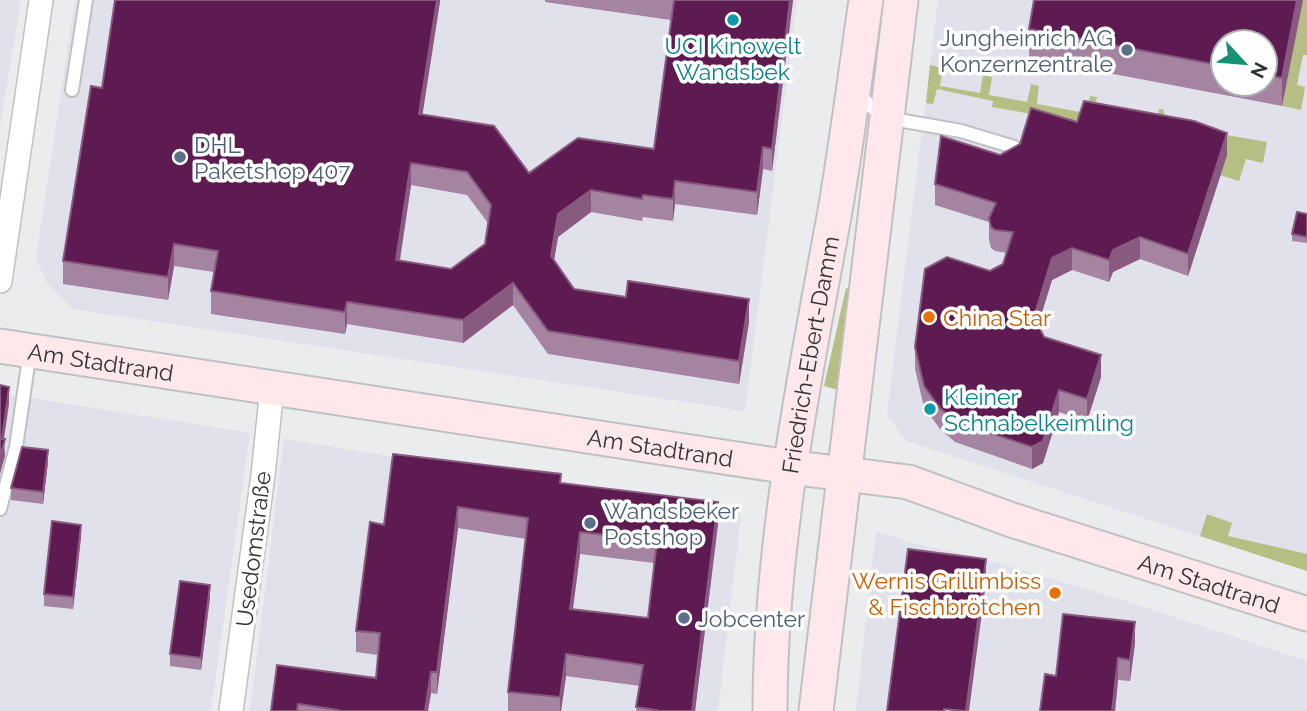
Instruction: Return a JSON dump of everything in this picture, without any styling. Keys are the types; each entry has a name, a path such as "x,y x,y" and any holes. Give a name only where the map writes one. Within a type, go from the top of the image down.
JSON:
{"main road":[{"name":"Friedrich-Ebert-Damm","path":"770,711 774,590 789,467 836,201 866,0"},
{"name":"Friedrich-Ebert-Damm","path":"816,711 901,0"},
{"name":"Am Stadtrand","path":"15,348 789,467 908,482 1012,520 1307,614"}],"street":[{"path":"0,281 41,0"},
{"name":"Usedomstraße","path":"231,711 272,388"}],"lane":[{"path":"72,90 86,0"},
{"path":"854,88 871,107 887,118 961,131 1014,147"},
{"path":"0,509 16,447 15,348"}],"shaded area":[{"path":"0,0 21,0 0,127"},
{"path":"75,0 797,0 745,411 73,309 46,282 36,258"},
{"path":"938,0 1307,0 1307,571 906,441 887,415"},
{"path":"0,393 250,433 211,711 0,711"},
{"path":"284,439 741,515 718,711 250,711"},
{"path":"876,531 909,542 981,558 1116,598 1307,661 1307,711 856,711"}],"green space":[{"path":"1303,0 1307,0 1307,55 1303,55 1297,85 1305,87 1301,110 1282,106"},
{"path":"930,65 943,68 940,86 980,93 983,75 992,77 989,95 1027,102 1031,84 1039,86 1037,104 1086,113 1090,96 1097,97 1094,114 1156,126 1159,109 1163,109 1168,125 1267,142 1263,163 1246,159 1239,181 1220,175 1227,154 1082,128 1037,115 992,107 993,101 937,89 933,104 926,103"},
{"path":"846,288 850,289 839,390 824,386"},
{"path":"1207,514 1232,523 1228,536 1307,554 1307,571 1200,536"}],"building":[{"path":"115,0 437,0 419,114 494,126 529,173 578,138 654,149 674,0 790,0 772,149 763,147 757,192 675,181 673,199 643,195 642,199 591,190 558,214 551,256 574,289 626,297 628,281 749,299 739,361 548,331 513,283 463,320 347,302 345,312 211,291 218,251 174,244 168,277 63,261 91,86 102,88","holes":["411,163 467,172 491,205 485,244 451,269 396,260"]},
{"path":"1034,0 1297,0 1282,78 1279,77 1279,28 1209,28 1209,63 1029,29"},
{"path":"1084,101 1194,121 1227,133 1188,254 1140,237 1113,250 1109,260 1072,248 1052,258 1034,317 1044,337 1101,355 1087,399 1059,390 1043,441 1032,447 955,421 940,408 924,386 915,347 925,269 947,257 990,271 1003,264 1013,232 991,227 989,218 996,203 935,184 941,136 1000,155 1020,144 1031,108 1077,122"},
{"path":"1297,212 1307,214 1307,237 1292,234"},
{"path":"0,385 9,387 2,439 5,439 0,457"},
{"path":"22,447 48,450 43,492 11,488"},
{"path":"393,454 561,474 560,483 718,502 692,711 661,711 636,707 643,665 566,654 560,697 508,692 528,518 458,507 437,672 431,672 425,711 339,711 298,704 297,711 271,711 277,665 376,678 380,633 356,631 370,522 384,525","holes":["580,532 657,541 648,618 570,609"]},
{"path":"52,521 81,525 73,597 44,594"},
{"path":"908,549 986,559 966,711 887,711"},
{"path":"180,581 210,585 201,658 170,654"},
{"path":"1063,614 1135,622 1130,660 1118,658 1112,711 1040,711 1045,674 1056,676"}],"place":[{"name":"UCI Kinowelt Wandsbek","path":"733,20"},
{"name":"Jungheinrich AG Konzernzentrale","path":"1127,50"},
{"name":"DHL Paketshop 407","path":"180,157"},
{"name":"China Star","path":"929,317"},
{"name":"Kleiner Schnabelkeimling","path":"930,409"},
{"name":"Wandsbeker Postshop","path":"590,523"},
{"name":"Wernis Grillimbiss & Fischbrötchen","path":"1055,593"},
{"name":"Jobcenter","path":"684,618"}]}
